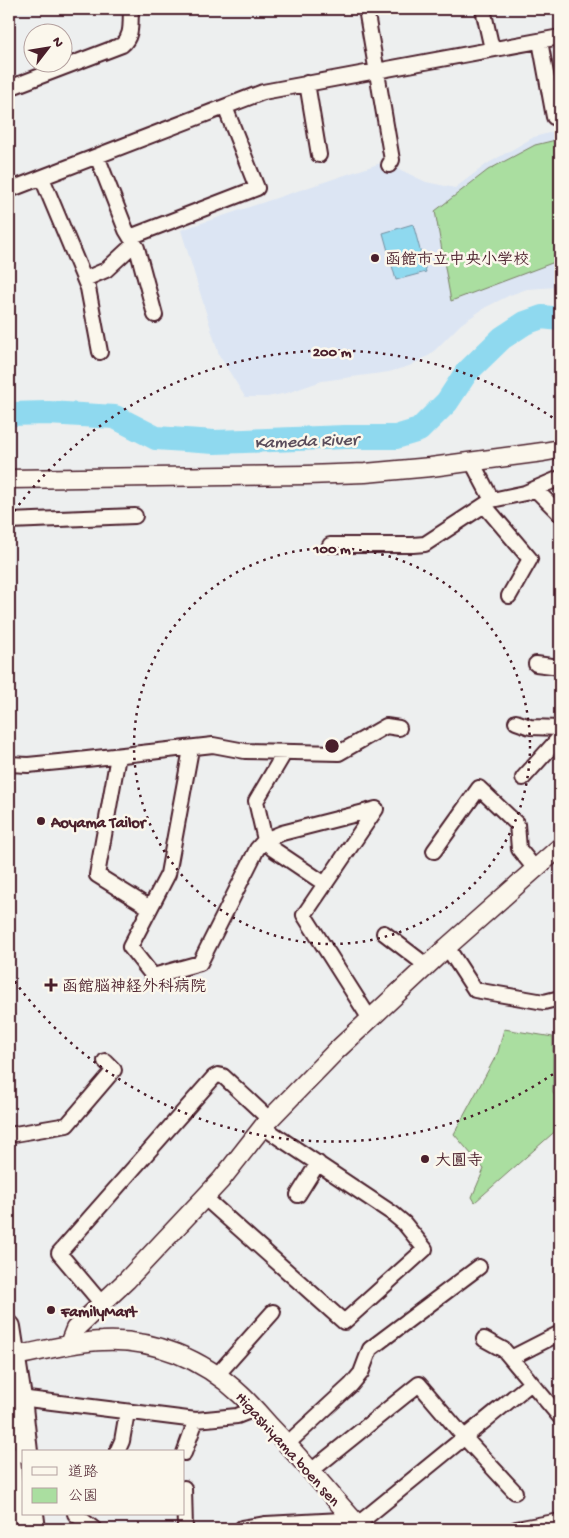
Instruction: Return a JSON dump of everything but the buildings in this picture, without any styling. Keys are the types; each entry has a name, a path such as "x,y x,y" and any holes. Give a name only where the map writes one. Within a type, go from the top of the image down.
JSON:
{"main road":[{"path":"9,1327 11,1357 20,1398 26,1450"},
{"path":"9,1458 15,1529"},
{"path":"32,1516 34,1529"}],"street":[{"path":"10,86 122,45 130,34 131,9"},
{"path":"366,9 392,160 389,165"},
{"path":"483,9 492,49"},
{"path":"10,187 42,178 263,92 560,37"},
{"path":"540,41 554,117"},
{"path":"307,83 319,155"},
{"path":"85,279 106,270 132,240 257,188 225,107"},
{"path":"97,156 137,248 155,315"},
{"path":"42,178 85,279 100,352"},
{"path":"9,479 365,473 472,462 560,448"},
{"path":"472,462 488,503 530,559 509,596"},
{"path":"330,545 425,544 488,503 525,493 560,478"},
{"path":"535,489 560,514"},
{"path":"9,521 135,516"},
{"path":"536,664 560,667"},
{"path":"516,722 530,727 560,728"},
{"path":"9,764 28,765 191,749 213,745 245,752 339,752 386,726 399,728"},
{"path":"523,778 560,737"},
{"path":"191,749 168,874 130,947 153,976 200,963 256,849 265,840 282,833 376,809 304,915 370,1019"},
{"path":"285,752 256,801 265,840 273,849 325,884"},
{"path":"118,756 97,876 150,908"},
{"path":"434,851 479,788 517,824 519,849 536,870"},
{"path":"69,1344 75,1329 102,1304 221,1180 266,1123 336,1051 427,966 560,847"},
{"path":"384,933 427,966"},
{"path":"448,947 475,990 544,1002 560,998"},
{"path":"9,1135 67,1125 114,1070 105,1061"},
{"path":"102,1304 59,1253 218,1075 222,1076 266,1123 318,1163 404,1223 425,1250 344,1322 204,1197"},
{"path":"298,1195 318,1163"},
{"path":"287,1444 361,1373 370,1349 479,1267"},
{"path":"216,1375 273,1312"},
{"path":"511,1358 560,1333"},
{"path":"484,1339 504,1350 560,1417"},
{"name":"Higashiyama boen sen","path":"11,1357 69,1344 116,1341 151,1345 195,1361 216,1375 256,1409 357,1524"},
{"path":"242,1528 266,1524 342,1520 357,1524 532,1383"},
{"path":"311,1471 419,1384 464,1437 515,1492"},
{"path":"20,1398 196,1420 237,1416 256,1409"},
{"path":"118,1450 122,1441 127,1412"},
{"path":"185,1450 196,1420"},
{"path":"78,1516 94,1529"},
{"path":"185,1516 185,1529"},
{"path":"516,1529 560,1520"}],"shaded area":[{"name":"函館市立中央小学校","path":"560,130 560,286 527,289 486,307 461,324 430,355 409,366 389,372 322,381 287,393 267,397 245,397 219,355 181,230 384,162 426,182 455,188 487,164 534,137"}],"green space":[{"path":"560,139 560,260 451,301 435,211 488,170 535,145"},
{"path":"504,1029 553,1037 553,1093 560,1102 560,1127 475,1202 472,1197 484,1169 454,1134 498,1052"}],"water":[{"path":"413,224 426,272 396,280 383,233"}],"waterway":[{"name":"Kameda River","path":"9,414 48,413 115,417 156,438 214,442 396,437 419,430 447,402 466,373 502,338 525,323 542,317 560,319"}],"place":[{"name":"函館市立中央小学校","path":"375,258"},
{"name":"Aoyama Tailor","path":"41,821"},
{"name":"函館脳神経外科病院","path":"51,985"},
{"name":"大圓寺","path":"425,1159"},
{"name":"FamilyMart","path":"51,1310"}]}
